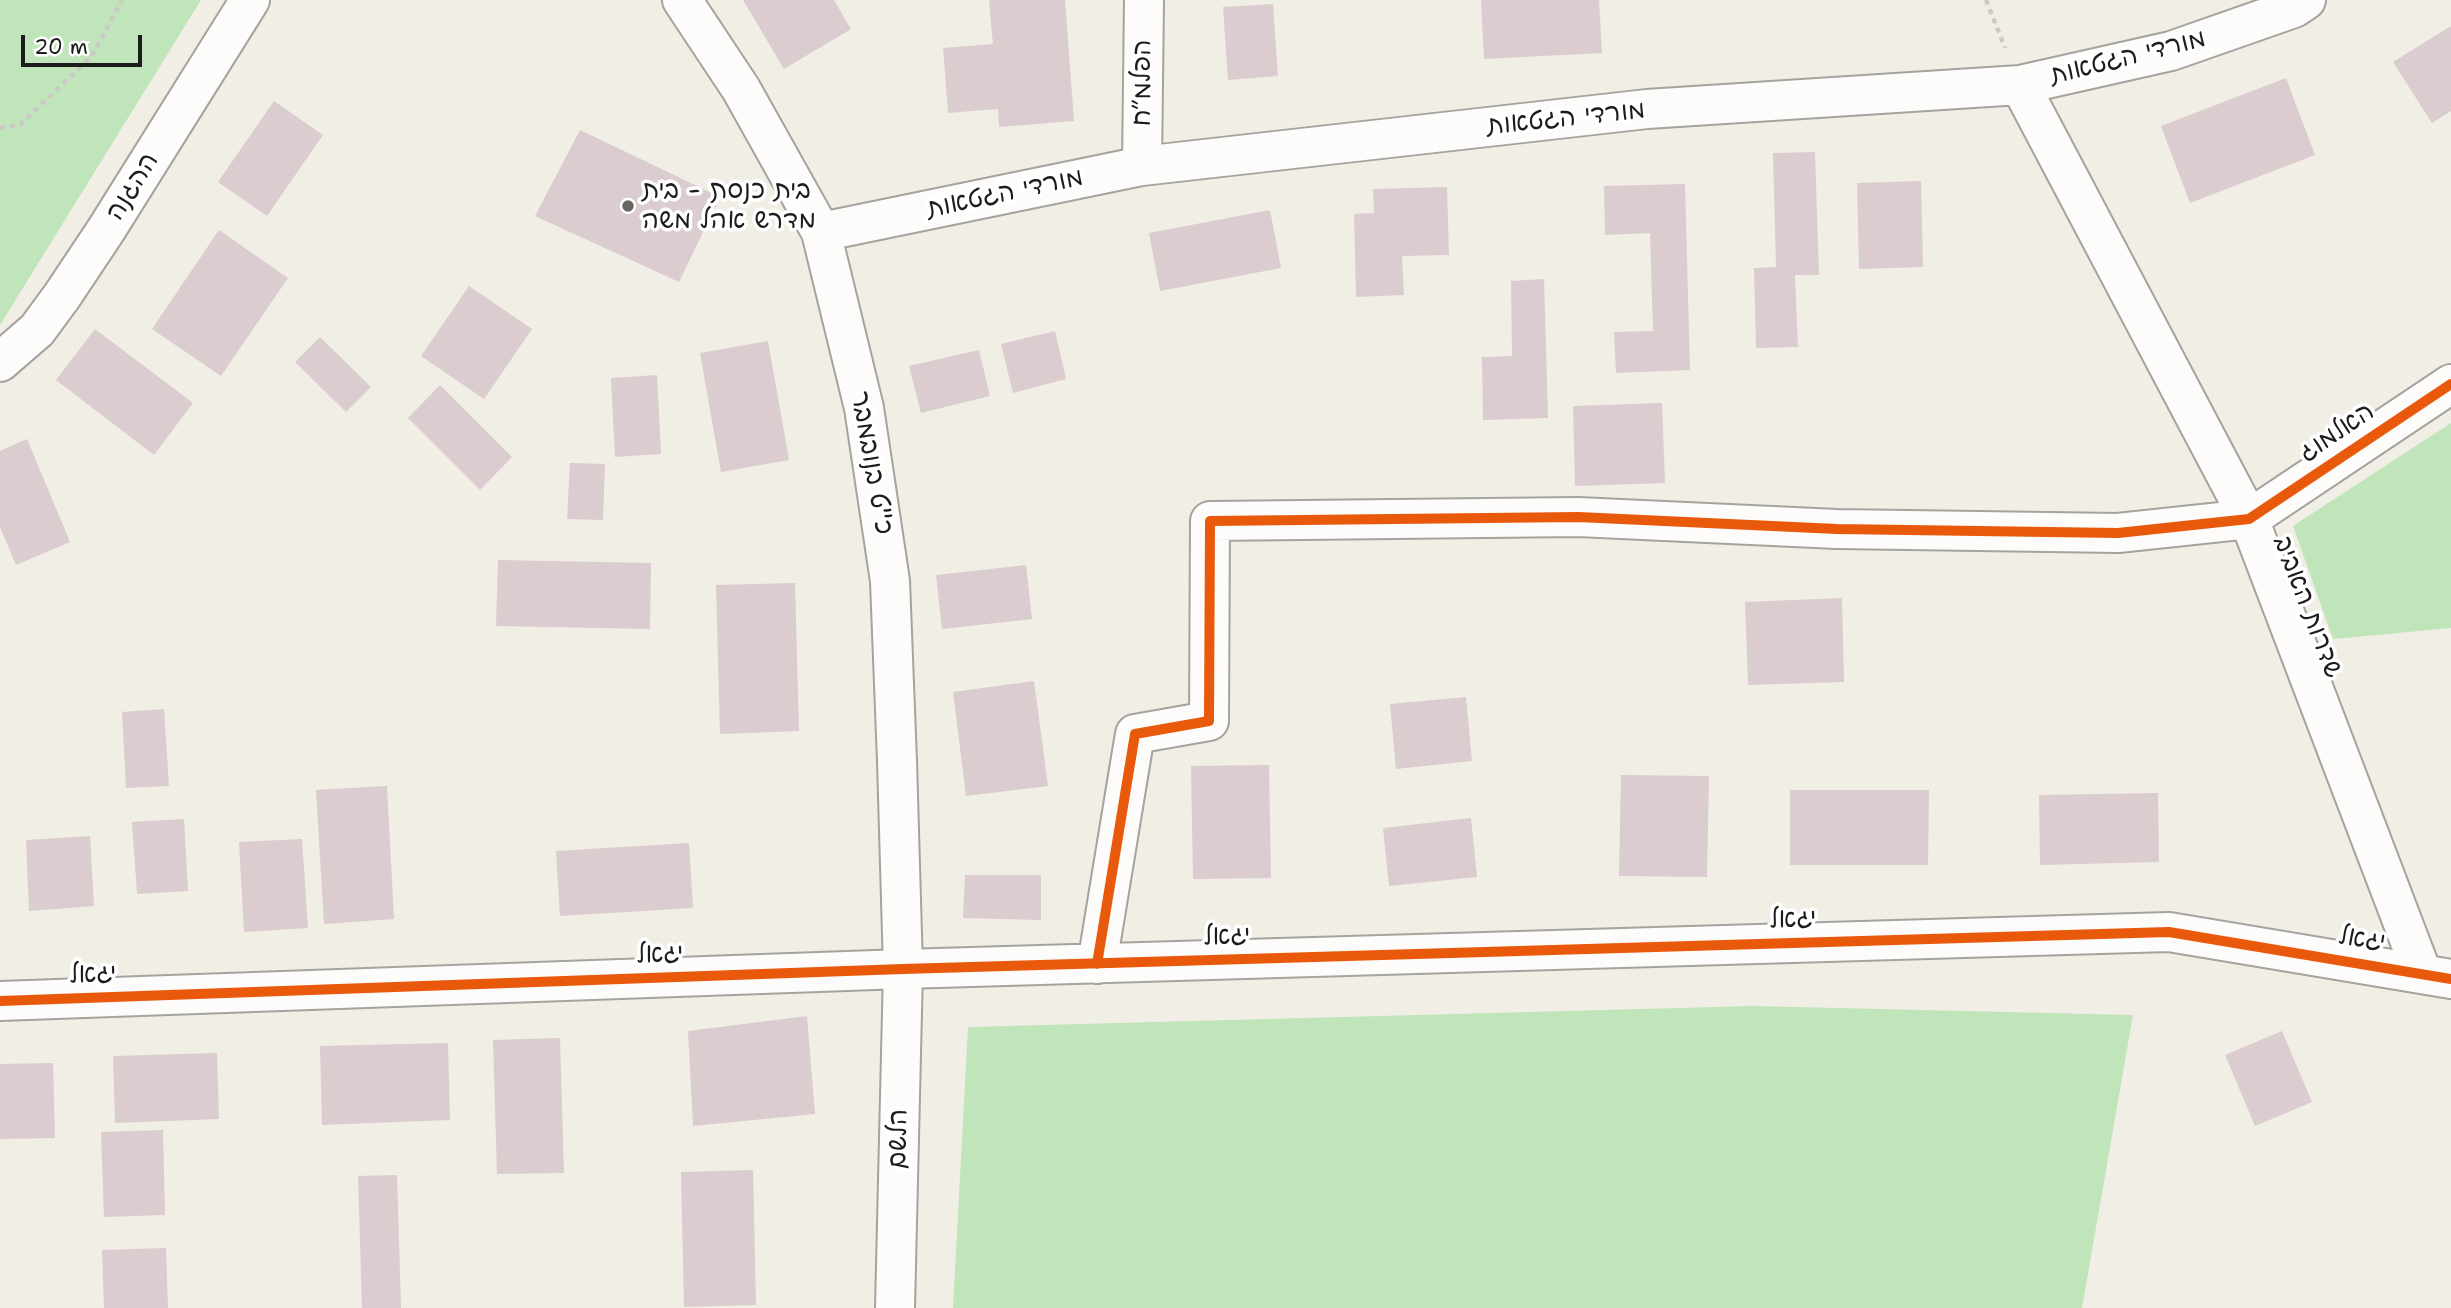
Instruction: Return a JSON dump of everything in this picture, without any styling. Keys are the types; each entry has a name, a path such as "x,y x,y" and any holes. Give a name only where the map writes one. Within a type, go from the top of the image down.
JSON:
{"street":[{"name":"ההגנה","path":"0,362 37,330 62,296 250,0"},
{"name":"כ\"ט בנובמבר","path":"682,0 741,89 821,232 864,408 890,581 903,969"},
{"name":"הפלמ״ח","path":"1142,166 1144,0"},
{"name":"מורדי הגטאות","path":"821,232 1142,166 1647,109 2020,85 2171,51 2294,8 2306,0"},
{"name":"שדרות האביב","path":"2020,85 2249,519 2436,976"},
{"name":"האלמוג","path":"2249,519 2451,384"},
{"path":"1097,964 1135,734 1209,721 1210,521 1578,517 1837,529 2118,533 2249,519"},
{"name":"יגאל","path":"0,1001 903,969 2169,932 2436,976"},
{"name":"הלשם","path":"895,1308 903,969"}],"path":[{"path":"0,128 20,125 92,56 122,0"},
{"path":"1986,0 2020,85"}],"green space":[{"path":"0,0 201,0 0,325"},
{"path":"2451,423 2451,628 2333,639 2293,526"},
{"path":"1753,1006 2133,1015 2082,1308 953,1308 968,1027"}],"building":[{"path":"743,0 834,0 851,29 784,69"},
{"path":"989,0 1065,0 1074,121 999,127 998,109 948,113 943,48 993,44"},
{"path":"1481,0 1599,0 1602,53 1484,59"},
{"path":"1273,4 1278,76 1228,80 1223,7"},
{"path":"2451,26 2451,111 2432,123 2393,62"},
{"path":"2286,78 2315,155 2190,203 2161,126"},
{"path":"274,101 323,135 267,216 218,182"},
{"name":"בית כנסת - בית מדרש אהל משה","path":"580,130 720,197 679,282 535,216"},
{"path":"1815,152 1819,275 1795,275 1798,347 1756,348 1754,268 1776,267 1773,153"},
{"path":"1921,181 1923,267 1859,269 1857,183"},
{"path":"1685,184 1690,370 1616,373 1614,332 1653,331 1650,233 1605,235 1604,186"},
{"path":"1447,187 1449,255 1402,256 1404,295 1356,297 1354,214 1374,213 1373,189"},
{"path":"1270,210 1281,268 1160,291 1149,233"},
{"path":"219,230 288,278 221,376 152,329"},
{"path":"1544,279 1548,418 1483,420 1482,357 1512,356 1511,281"},
{"path":"469,286 532,329 484,399 421,356"},
{"path":"95,329 193,403 154,455 56,380"},
{"path":"1055,331 1066,379 1013,393 1001,344"},
{"path":"320,337 371,387 346,412 295,362"},
{"path":"768,341 789,460 721,472 700,353"},
{"path":"979,350 990,396 921,413 909,366"},
{"path":"657,375 661,454 615,457 611,378"},
{"path":"440,385 512,457 480,490 408,418"},
{"path":"1662,403 1665,483 1575,486 1573,406"},
{"path":"27,439 70,542 16,565 0,527 0,451"},
{"path":"570,463 605,464 603,520 567,519"},
{"path":"498,560 651,563 650,629 496,626"},
{"path":"1026,565 1032,619 942,629 936,575"},
{"path":"795,583 799,731 720,734 716,585"},
{"path":"1842,598 1844,682 1748,685 1745,602"},
{"path":"1034,681 1048,786 966,796 953,692"},
{"path":"1466,697 1472,761 1396,769 1390,704"},
{"path":"164,709 169,786 126,788 122,712"},
{"path":"1269,765 1271,878 1193,879 1191,766"},
{"path":"1621,775 1709,776 1707,877 1619,876"},
{"path":"387,786 394,919 324,924 316,790"},
{"path":"1790,790 1929,790 1928,865 1790,865"},
{"path":"2158,793 2159,862 2040,865 2039,795"},
{"path":"1471,818 1477,877 1389,886 1383,828"},
{"path":"184,819 188,891 137,894 132,822"},
{"path":"90,836 94,906 29,911 26,840"},
{"path":"302,839 308,928 244,932 239,842"},
{"path":"689,843 693,908 560,916 556,851"},
{"path":"965,875 1041,875 1041,920 963,918"},
{"path":"807,1016 815,1114 693,1126 688,1031"},
{"path":"2282,1031 2312,1102 2255,1126 2225,1055"},
{"path":"560,1038 564,1173 497,1174 493,1040"},
{"path":"448,1043 450,1120 322,1125 320,1046"},
{"path":"217,1053 219,1119 115,1123 113,1056"},
{"path":"53,1063 55,1138 0,1139 0,1064"},
{"path":"163,1130 165,1215 104,1217 101,1132"},
{"path":"753,1170 756,1305 684,1307 681,1172"},
{"path":"397,1175 401,1308 362,1308 358,1176"},
{"path":"166,1248 168,1308 104,1308 102,1250"}],"cycle path":[{"path":"1097,964 1135,734 1209,721 1210,521 1578,517 1837,529 2118,533 2249,519 2451,384"},
{"path":"0,1001 903,969 2169,932 2451,979"}],"place":[{"name":"בית כנסת - בית מדרש אהל משה","path":"628,206"}]}
